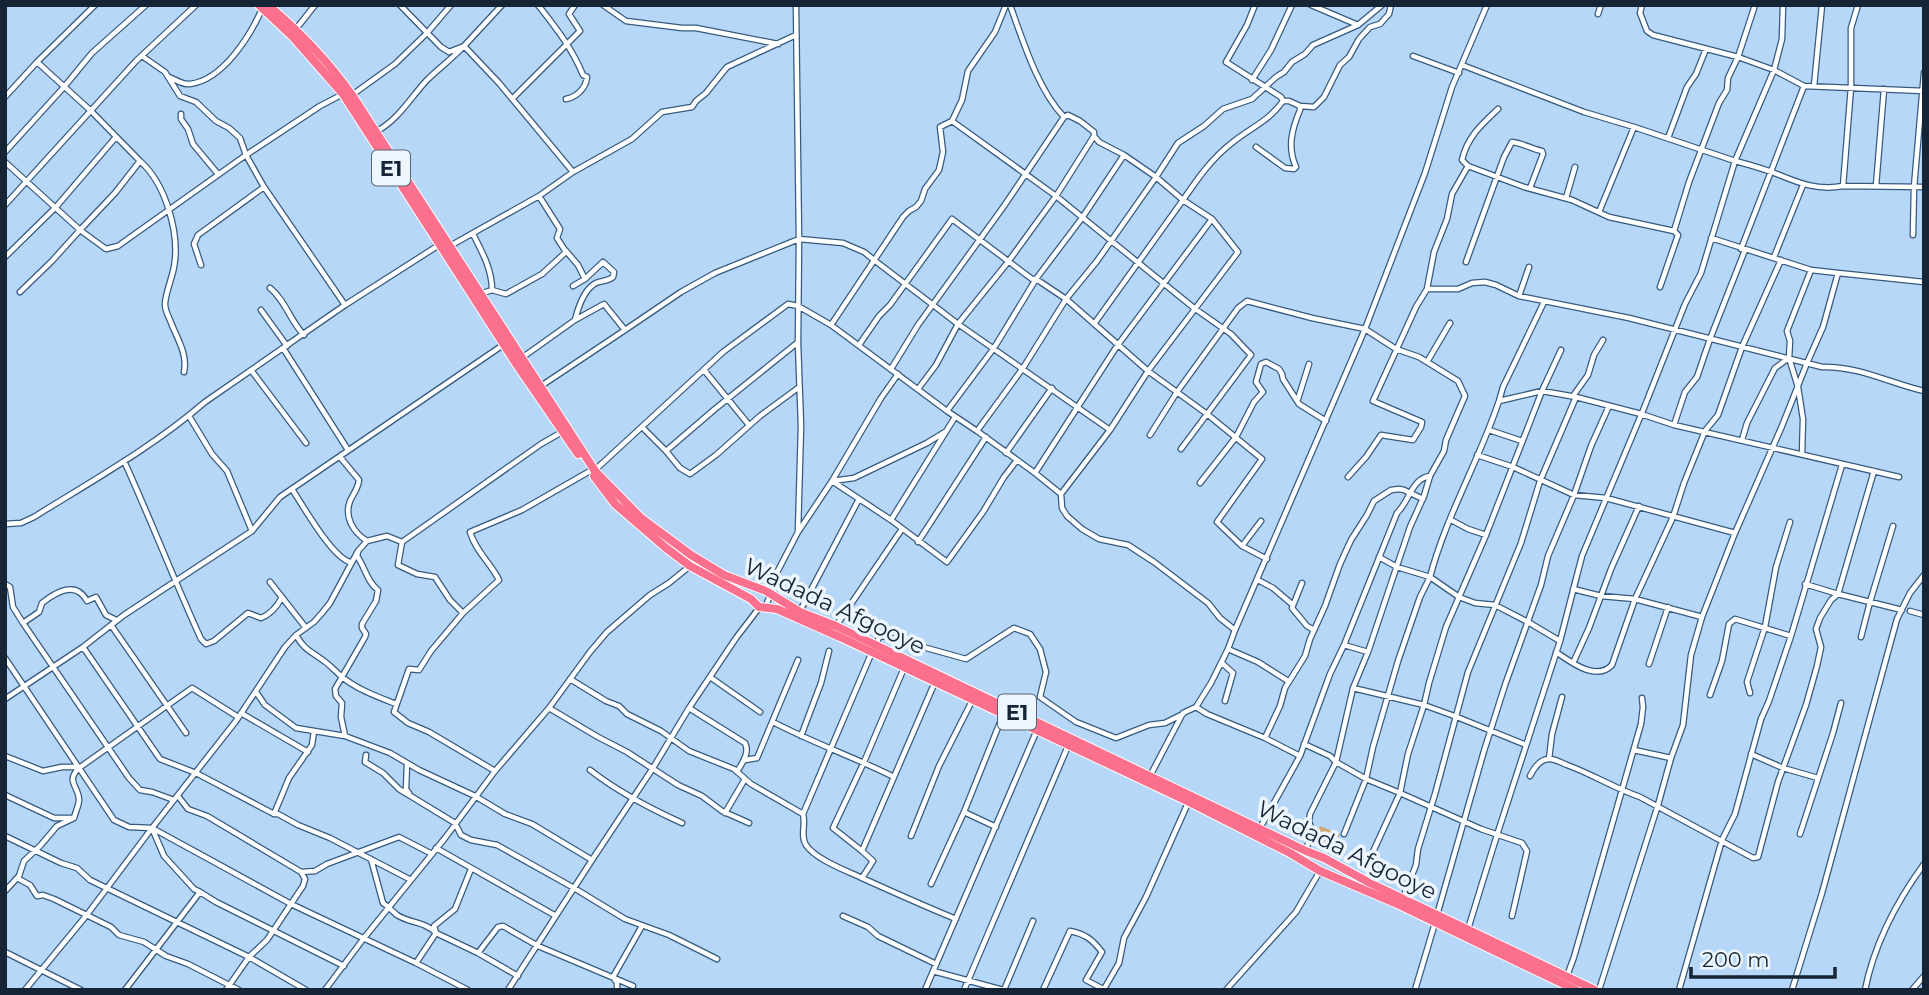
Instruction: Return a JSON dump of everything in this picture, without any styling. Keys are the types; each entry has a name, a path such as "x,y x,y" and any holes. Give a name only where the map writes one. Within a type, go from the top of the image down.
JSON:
{"highway":[{"name":"Wadada Afgooye","path":"263,6 296,29 341,79 615,504 690,566 762,607 796,617 874,649 1321,856 1403,898 1436,919 1576,990"},
{"name":"Wadada Afgooye","path":"263,6 343,94 503,345 563,432 593,471 640,518 724,575 771,594 800,612 836,626 904,668 1189,802 1320,871 1468,930 1597,990"},
{"path":"1321,856 1317,862 1320,871 1329,869 1331,861"}],"street":[{"path":"5,97 96,5"},
{"path":"5,152 92,53 146,5"},
{"path":"5,205 90,110 196,5"},
{"path":"296,29 315,5"},
{"path":"400,5 449,52 464,47"},
{"path":"352,95 395,64 451,5"},
{"path":"376,131 391,122 429,78 464,47 502,5"},
{"path":"538,5 567,43 583,75 587,76 584,86 575,97 566,99"},
{"path":"512,99 580,31 569,14 575,5"},
{"path":"603,5 626,22 696,28 778,44"},
{"path":"796,5 801,426 798,532"},
{"path":"1008,5 1039,82 1064,117"},
{"path":"831,325 903,218 916,207 925,188 939,170 943,152 940,127 952,121 962,100 968,71 995,32 1008,5"},
{"path":"1255,5 1226,62 1281,97 1283,101"},
{"path":"1252,79 1261,67 1292,5"},
{"path":"1311,5 1357,25"},
{"path":"977,430 1023,368 1066,299 1097,261 1178,143 1204,126 1223,109 1252,99 1313,45 1357,25 1382,5"},
{"path":"1094,324 1209,163 1249,129 1266,121 1283,101 1314,107 1325,97 1340,65 1349,57 1359,39 1370,27 1380,24 1389,14 1391,5"},
{"path":"956,919 828,862 807,846 803,836 803,814 880,635 966,659 1014,628 1030,634 1040,649 1046,672 1040,697 1076,722 1116,738 1149,725 1165,723 1196,707 1222,663 1365,329 1462,65 1487,5"},
{"path":"1598,14 1601,5"},
{"path":"1642,5 1640,13 1647,31 1653,35 1738,57 1774,70 1804,86 1922,91"},
{"path":"1674,231 1689,182 1719,103 1727,90 1728,78 1755,5"},
{"path":"1468,930 1560,641 1582,556 1685,304 1701,273 1735,161 1774,70 1782,38 1783,5"},
{"path":"1814,86 1822,5"},
{"path":"1843,186 1851,87 1852,28 1858,5"},
{"path":"142,56 178,82 189,84 202,80 217,71 243,45 263,6"},
{"path":"450,246 539,197 573,172 632,139 662,112 692,107 727,67 796,36"},
{"path":"464,47 573,172"},
{"path":"1668,138 1686,87 1696,74 1706,49"},
{"path":"1413,56 1459,73"},
{"path":"37,62 90,110 157,181 169,209 176,251 165,304 184,352 184,372"},
{"path":"1462,65 1584,112 1770,171 1803,185 1831,188 1924,187"},
{"path":"1913,235 1914,187 1924,72"},
{"path":"169,77 180,96 196,103 240,138 264,187 345,305"},
{"path":"1674,425 1685,392 1697,377 1770,171 1804,86"},
{"path":"1876,186 1884,89"},
{"path":"5,162 80,230 106,249 116,247 246,155 343,94"},
{"path":"1256,147 1285,168 1294,169 1296,167 1290,141 1300,106"},
{"path":"1498,108 1478,128 1465,147 1462,160 1468,166 1566,198 1609,217 1674,231 1678,235 1660,287"},
{"path":"181,114 193,144 218,174"},
{"path":"891,369 932,305 1068,115 1094,132 1099,142 1124,155 1212,219 1238,252 1194,308 1148,371 1110,430 1061,494 1062,508 1082,529 1099,539 1128,545 1154,562 1208,603 1220,618 1235,630"},
{"path":"952,121 1056,197 1224,329 1251,355 1181,449"},
{"path":"1599,212 1634,127"},
{"path":"918,389 936,365 958,324 1056,197 1094,136"},
{"path":"5,257 56,206 116,137"},
{"path":"1466,262 1511,142 1521,142 1529,148 1542,151 1530,188"},
{"path":"947,411 1124,155"},
{"path":"20,292 115,193 140,161"},
{"path":"1348,477 1381,435 1413,440 1421,427 1422,422 1373,401 1427,289 1434,252 1447,219 1452,194 1468,166"},
{"path":"1566,198 1575,167"},
{"path":"1774,257 1803,185"},
{"path":"201,265 194,244 198,234 264,187"},
{"path":"539,197 557,222 560,229 557,238 578,265 585,279"},
{"path":"859,345 952,219 1032,279 1066,299 1117,346 1262,459 1217,522 1242,546 1267,559"},
{"path":"1035,473 1117,346 1212,219"},
{"path":"473,234 489,269 492,290"},
{"path":"1711,238 1811,270 1924,282"},
{"path":"541,386 681,292 715,273 799,239 843,243 864,253 958,324 1110,430"},
{"path":"5,524 21,523 34,517 124,461 345,305 440,245"},
{"path":"480,294 492,290 506,294 542,274 566,250"},
{"path":"1556,652 1595,672 1600,673 1609,668 1620,645 1635,599 1673,517 1706,431 1717,415 1742,347 1781,260"},
{"path":"573,286 603,262 614,272 608,282 596,283 589,289 579,306 575,320"},
{"path":"1519,296 1529,267"},
{"path":"1802,454 1803,419 1798,387 1789,358 1790,341 1787,331 1811,270"},
{"path":"1597,990 1683,724 1691,655 1702,617 1823,327 1838,273"},
{"path":"1427,289 1458,289 1472,283 1485,282 1519,296 1629,318 1822,367 1857,370 1924,391"},
{"path":"270,288 285,303 292,319 304,335"},
{"path":"1150,435 1177,392 1238,308 1247,301 1365,329 1396,349 1419,357 1458,381 1465,396 1410,527 1368,652 1353,688 1336,762 1310,814 1312,832 1306,851"},
{"path":"1343,834 1366,779 1387,697 1420,597 1489,430 1503,387 1544,302"},
{"path":"523,358 575,320 604,304 625,330"},
{"path":"495,771 429,732 408,723 394,712 409,669 419,670 431,651 463,613 499,580 474,545 470,532 522,510 593,471 723,352 788,304 798,306 831,325 1061,494"},
{"path":"261,310 348,450"},
{"path":"1427,362 1450,323"},
{"path":"1403,898 1416,865 1418,849 1468,672 1521,543 1540,481 1575,396 1588,375 1594,355 1603,340"},
{"path":"666,451 798,343"},
{"path":"5,699 117,620 252,531 275,502 292,489 503,345"},
{"path":"1373,854 1400,793 1408,754 1436,656 1561,350"},
{"path":"1742,440 1747,423 1775,368 1789,358"},
{"path":"1200,484 1236,437 1254,402 1263,392 1256,382 1261,364 1266,362 1279,369 1299,404 1326,421"},
{"path":"1298,400 1309,364"},
{"path":"251,370 306,443"},
{"path":"704,370 749,425"},
{"path":"508,990 709,677 771,594 772,582 798,532 898,374"},
{"path":"642,427 680,468 690,474 799,388"},
{"path":"1006,453 1052,388"},
{"path":"1499,401 1542,391 1575,396 1674,425 1899,477"},
{"path":"1415,990 1505,685 1541,585 1548,556 1609,406"},
{"path":"189,416 212,454 227,471 252,531"},
{"path":"891,520 955,416"},
{"path":"1489,430 1522,442"},
{"path":"463,613 435,578 417,574 398,565 402,541 563,432"},
{"path":"832,481 854,478 945,432"},
{"path":"918,542 986,437"},
{"path":"1477,455 1513,467 1574,495 1606,498 1735,533"},
{"path":"340,456 359,480 358,490 351,498 349,511 354,530 367,541"},
{"path":"832,481 947,562 1017,460"},
{"path":"124,461 151,519 175,581 201,639 206,644 248,613 261,618 269,615 282,597"},
{"path":"1679,990 1722,840 1735,814 1761,719 1791,636 1843,465"},
{"path":"1530,776 1541,761 1549,759 1658,805 1753,858 1758,857 1783,768 1817,666 1821,647 1816,629 1831,600 1838,594 1874,471"},
{"path":"1260,829 1300,756 1330,674 1397,513 1420,479 1430,476"},
{"path":"292,489 325,539 344,561 350,562"},
{"path":"1265,738 1288,681 1305,656 1346,552 1374,501 1391,490 1404,490 1423,499"},
{"path":"800,612 859,499"},
{"path":"1573,663 1639,506"},
{"path":"1451,520 1486,535"},
{"path":"1242,546 1261,521"},
{"path":"1750,693 1747,682 1765,627 1776,567 1790,522"},
{"path":"1861,637 1893,526"},
{"path":"836,626 902,529"},
{"path":"25,990 196,774 285,647 314,622 330,603 358,551 367,541 387,536 402,541"},
{"path":"345,736 341,717 342,703 335,692 365,637 362,624 374,605 378,590 370,582 365,567 357,556 358,551"},
{"path":"1380,557 1397,567 1430,577 1459,597 1475,603 1495,605 1560,641"},
{"path":"325,990 475,796 549,708 607,632 650,595 690,566"},
{"path":"1792,990 1822,893 1897,620 1910,593 1924,575"},
{"path":"1258,580 1273,588 1293,605"},
{"path":"270,582 306,628"},
{"path":"751,599 759,589 772,582"},
{"path":"1302,583 1292,608 1314,631"},
{"path":"5,584 9,587 13,607 23,623 137,788 176,798 188,809 207,816 304,875 305,883 292,904 267,940 249,957 228,987"},
{"path":"1805,584 1902,610"},
{"path":"1573,589 1601,596 1635,599 1702,617"},
{"path":"23,623 39,612 42,603 57,592 76,590 81,592 86,601 96,597 106,615 117,620"},
{"path":"1648,664 1668,607"},
{"path":"1910,611 1924,615"},
{"path":"1710,695 1722,661 1729,624 1735,619 1791,636"},
{"path":"111,625 186,733"},
{"path":"296,635 302,646 335,668 342,677 396,704"},
{"path":"1344,645 1368,652"},
{"path":"83,646 160,759 330,838 411,880"},
{"path":"1228,649 1258,662 1288,681"},
{"path":"801,736 821,683 829,651"},
{"path":"5,658 114,820 129,827 152,828 292,904 416,962 468,990"},
{"path":"744,760 757,758 798,660"},
{"path":"1222,663 1233,673 1225,701"},
{"path":"862,878 873,861 832,828 904,668"},
{"path":"709,677 760,712"},
{"path":"570,679 619,706 626,714 661,731 689,751 728,766 803,814"},
{"path":"862,851 935,682"},
{"path":"5,891 17,878 24,861 57,827 74,818 79,800 73,774 192,688 308,752"},
{"path":"1353,688 1424,705 1526,745"},
{"path":"256,692 265,705 293,726 345,736 390,753 505,814 532,824 592,860"},
{"path":"1549,759 1552,734 1562,697"},
{"path":"1567,977 1641,724 1642,698"},
{"path":"911,836 939,766 972,701"},
{"path":"1800,834 1841,704"},
{"path":"1196,707 1300,756"},
{"path":"549,708 725,813 749,823"},
{"path":"689,708 745,743 747,746 744,760 737,772"},
{"path":"1150,776 1183,713"},
{"path":"931,884 964,813 1003,715"},
{"path":"773,722 894,777"},
{"path":"925,990 1037,730"},
{"path":"274,814 289,778 312,745 314,731"},
{"path":"1304,744 1330,756 1366,779 1521,843 1527,850 1512,916"},
{"path":"964,990 1068,745"},
{"path":"1634,750 1671,758"},
{"path":"1751,754 1783,768 1818,778"},
{"path":"366,755 365,762 383,773 399,789 455,823 461,835 471,840 497,845 625,919 669,935 717,959"},
{"path":"5,756 43,771 62,767 79,768"},
{"path":"407,763 409,794"},
{"path":"590,770 632,799 681,823"},
{"path":"725,813 745,779"},
{"path":"5,795 54,818 74,818"},
{"path":"1043,990 1070,931 1092,939 1101,952 1086,980 1105,989 1119,963 1124,938 1146,897 1189,802"},
{"path":"964,813 996,827"},
{"path":"152,828 164,856 194,889 344,966"},
{"path":"5,836 77,869 90,880 249,957 306,990"},
{"path":"301,872 315,871 399,837 432,854"},
{"path":"436,848 556,916"},
{"path":"371,859 383,904 398,916 432,929 517,976"},
{"path":"1865,990 1877,947 1900,902 1924,864"},
{"path":"436,933 434,926 455,908 471,869"},
{"path":"1226,990 1300,905 1320,871"},
{"path":"17,878 30,885 37,896 43,895 111,927 119,935 144,942 228,987 239,990"},
{"path":"125,990 200,892"},
{"path":"843,916 936,964"},
{"path":"933,971 1004,990 1033,921"},
{"path":"478,953 498,927 503,926 538,946 633,986"},
{"path":"613,977 642,926"},
{"path":"416,962 436,933"},
{"path":"5,952 81,990"},
{"path":"1912,990 1924,976"},
{"path":"613,977 617,990"}],"shaded area":[{"path":"1320,826 1340,834 1334,846 1315,837"}]}
